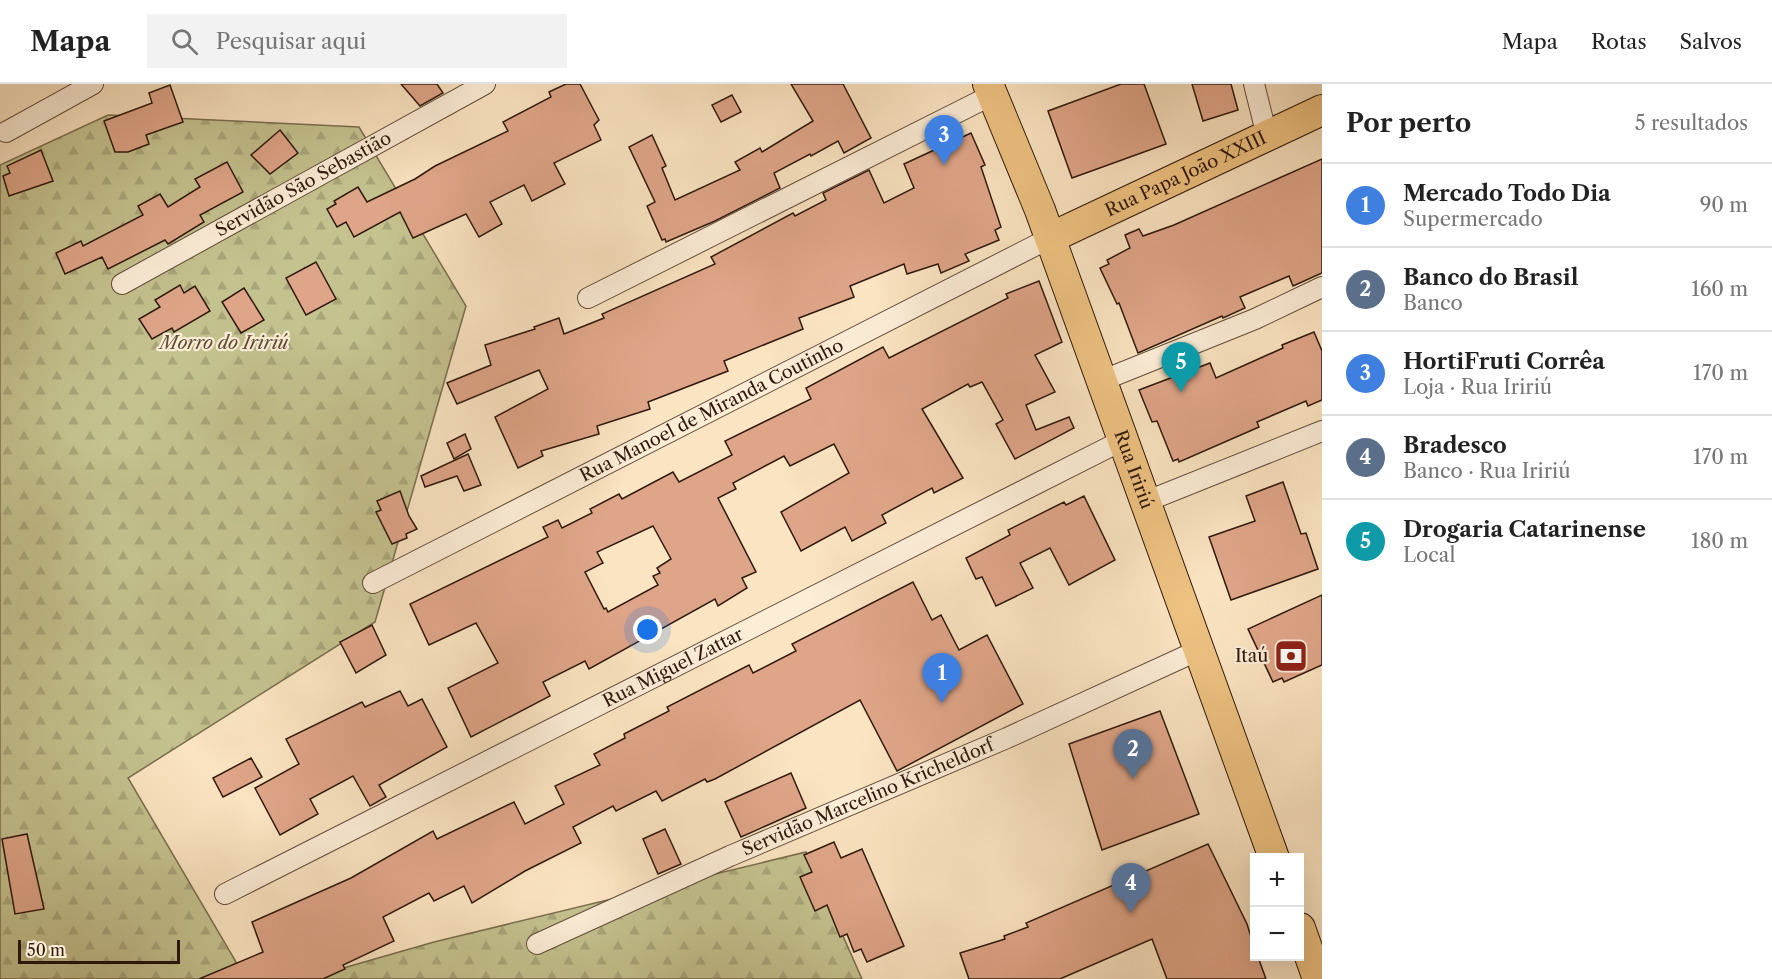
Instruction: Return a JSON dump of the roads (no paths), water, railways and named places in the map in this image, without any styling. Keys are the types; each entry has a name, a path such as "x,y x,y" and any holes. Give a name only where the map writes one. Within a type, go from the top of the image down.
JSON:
{"main road":[{"name":"Rua Iririú","path":"990,90 1050,238 1272,853"},
{"name":"Rua Papa João XXIII","path":"1050,238 1322,110"},
{"path":"1304,941 1318,979"}],"street":[{"path":"6,132 93,84"},
{"name":"Servidão São Sebastião","path":"122,284 485,84"},
{"path":"1254,84 1267,136"},
{"path":"588,298 990,90"},
{"name":"Rua Manoel de Miranda Coutinho","path":"373,583 1050,238"},
{"path":"1101,381 1255,319 1322,287"},
{"path":"1145,502 1322,431"},
{"name":"Rua Miguel Zattar","path":"225,894 1123,440"},
{"name":"Servidão Marcelino Kricheldorf","path":"537,944 730,856 1007,738 1199,650"}],"place":[{"name":"HortiFruti Corrêa","path":"944,165"},
{"name":"Drogaria Catarinense","path":"1181,392"},
{"name":"Itaú","path":"1291,656"},
{"name":"Mercado Todo Dia","path":"942,703"},
{"name":"Banco do Brasil","path":"1133,779"},
{"name":"Bradesco","path":"1131,913"}],"park label":[{"name":"Morro do Iririú","path":"224,343"}]}
